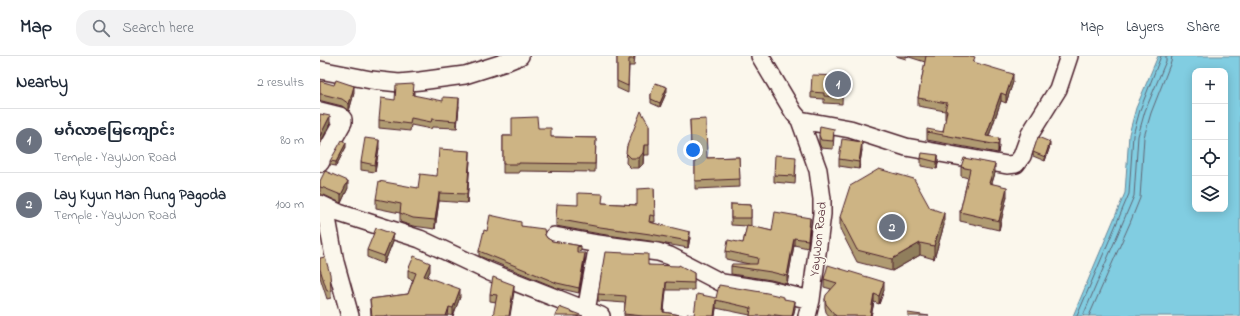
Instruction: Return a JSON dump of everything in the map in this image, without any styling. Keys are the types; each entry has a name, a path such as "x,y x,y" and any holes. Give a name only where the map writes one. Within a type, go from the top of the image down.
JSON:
{"street":[{"path":"320,70 371,80 399,83 465,75 520,56"},
{"name":"YayWon Road","path":"760,56 794,113 800,120 818,170 822,199 822,214 809,308"},
{"path":"800,120 850,129 906,147 1007,165 1016,164 1022,156 1030,134 1058,89 1069,56"},
{"path":"320,111 340,116 343,119 343,122 320,163"},
{"path":"323,205 339,213 420,239 490,272 594,313 598,244"},
{"path":"323,205 335,262 350,316"},
{"path":"554,236 598,244 658,252 670,256 722,283 769,290 809,308"}],"water":[{"path":"1158,56 1240,56 1240,316 1073,316 1125,193 1129,134 1136,108"}],"building":[{"path":"617,56 634,56 634,59 629,59 628,86 617,81"},
{"path":"926,56 972,56 975,57 973,62 1013,74 1006,95 1001,93 986,136 999,138 998,145 927,132 927,129 943,132 947,103 918,98"},
{"path":"812,75 843,76 842,97 824,96 824,93 811,92"},
{"path":"336,80 354,86 349,104 342,99 320,94 320,81 334,85"},
{"path":"655,83 667,87 660,103 651,99 651,94"},
{"path":"414,84 413,95 443,101 443,97 459,98 457,121 432,119 431,122 411,118 410,124 379,120 381,98 395,100 396,85"},
{"path":"641,111 649,125 649,145 644,145 643,153 639,158 631,158 626,153 627,146"},
{"path":"320,114 330,116 320,136"},
{"path":"537,117 538,128 551,128 551,137 596,138 595,164 503,164 503,136 512,136 512,118"},
{"path":"706,119 707,158 739,157 740,179 695,181 695,146 691,146 690,120"},
{"path":"820,126 834,129 833,141 821,140 819,135"},
{"path":"1038,137 1050,142 1045,157 1033,152"},
{"path":"365,138 379,140 375,165 361,162"},
{"path":"842,139 862,142 859,162 839,159"},
{"path":"342,140 346,143 336,162 330,161"},
{"path":"439,149 470,151 467,194 439,193 435,220 413,218 400,213 401,204 376,199 379,181 418,188 420,174 437,176"},
{"path":"922,153 938,155 937,162 921,158"},
{"path":"775,155 796,157 795,176 774,175"},
{"path":"964,158 995,164 989,183 1007,187 999,221 960,212 970,169 961,167"},
{"path":"879,169 914,179 930,208 944,213 934,246 920,243 892,259 857,250 840,217 850,186"},
{"path":"325,171 348,181 341,195 320,187 320,181"},
{"path":"654,188 655,216 650,215 649,222 690,232 688,241 556,219 557,204 578,205 578,193 603,194 602,203 637,205 637,189"},
{"path":"731,204 751,205 751,218 731,218"},
{"path":"775,212 810,218 808,240 794,238 787,276 731,266 732,264 757,264 758,258 726,251 728,240 743,243 747,225 772,231"},
{"path":"490,215 521,222 521,226 544,229 547,238 552,241 581,246 577,247 577,253 585,253 579,288 557,283 479,251 484,230 487,231"},
{"path":"376,228 393,234 384,256 367,250"},
{"path":"605,252 648,254 648,265 679,265 694,273 694,283 666,282 663,312 686,316 643,316 624,314 626,296 598,294"},
{"path":"414,256 430,263 424,276 460,289 453,308 449,307 446,316 372,316 370,299 408,294 416,273 408,270"},
{"path":"325,257 330,274 331,290 327,291 320,269 320,258"},
{"path":"828,265 884,282 879,296 874,294 870,316 836,316 826,304 826,295 837,283 824,279"},
{"path":"493,277 514,285 509,316 493,316 497,295 490,294"},
{"path":"719,285 767,293 795,301 792,316 768,314 768,316 750,316 751,308 716,300 714,316 687,316 687,314 694,315 697,294 716,298"},
{"path":"559,307 583,316 555,316"},
{"path":"908,313 929,316 908,316"}],"place":[{"name":"မင်္ဂလာဧမြကျောင်း","path":"838,84"},
{"name":"Lay Kyun Man Aung Pagoda","path":"892,227"}]}
